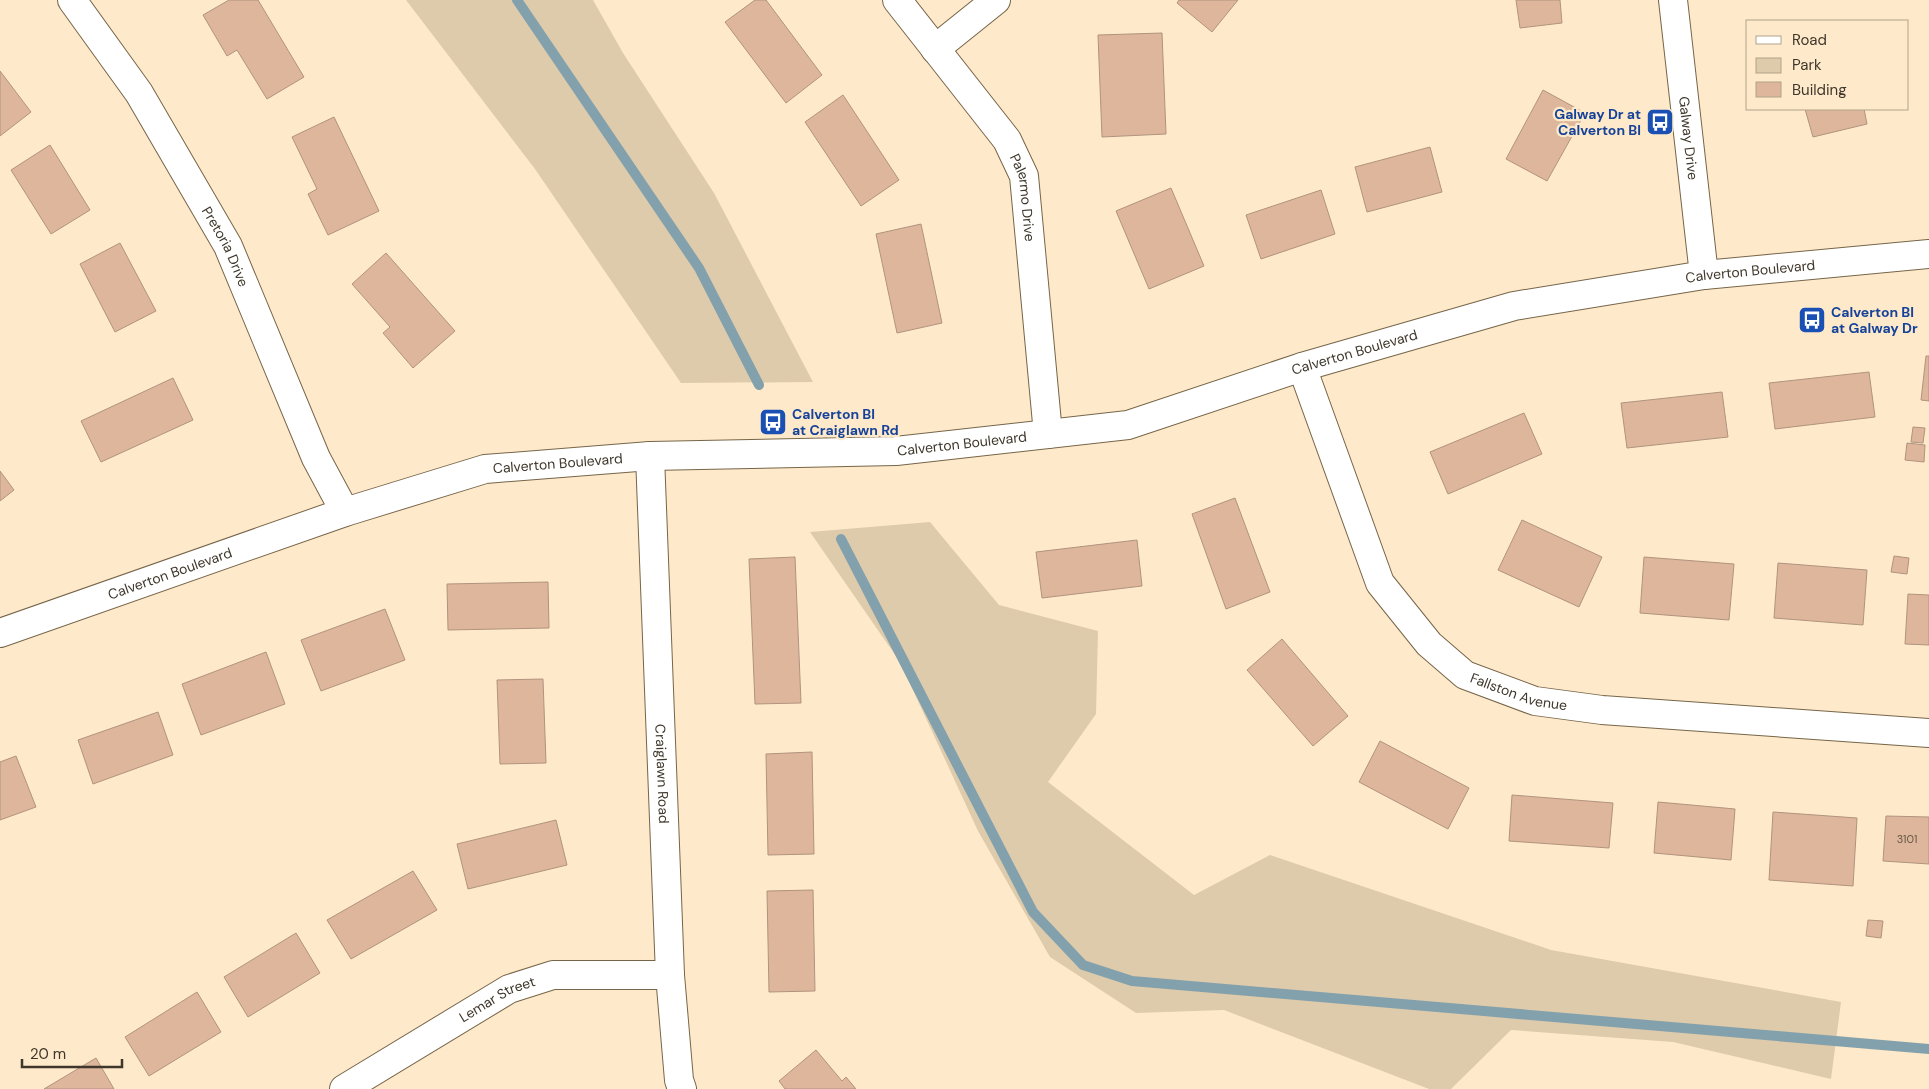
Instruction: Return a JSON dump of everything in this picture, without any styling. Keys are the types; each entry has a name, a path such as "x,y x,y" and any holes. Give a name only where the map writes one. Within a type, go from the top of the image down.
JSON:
{"street":[{"name":"Pretoria Drive","path":"72,0 139,93 228,246 316,458 345,512"},
{"name":"Palermo Drive","path":"897,0 1007,140 1024,176 1048,434"},
{"path":"935,49 996,0"},
{"name":"Galway Drive","path":"1673,0 1704,275"},
{"name":"Calverton Boulevard","path":"0,633 345,512 485,470 650,456 896,451 1128,425 1302,367 1514,306 1704,275 1929,254"},
{"name":"Fallston Avenue","path":"1302,367 1380,583 1429,644 1465,676 1535,701 1602,710 1929,734"},
{"name":"Craiglawn Road","path":"650,456 670,975 679,1080 682,1089"},
{"name":"Lemar Street","path":"344,1089 509,989 554,975 670,975"}],"green space":[{"path":"406,0 593,0 623,53 714,193 813,382 681,383 535,169"},
{"path":"930,522 999,605 1098,631 1096,714 1048,782 1194,895 1270,855 1551,950 1841,1002 1831,1079 1673,1042 1511,1030 1451,1089 1429,1089 1224,1010 1136,1013 1050,957 978,831 900,662 810,532"}],"building":[{"path":"229,0 258,0 304,77 267,99 237,50 227,56 203,15"},
{"path":"755,0 766,0 822,75 786,103 725,22"},
{"path":"1179,0 1238,0 1212,32 1177,3"},
{"path":"1516,0 1560,0 1562,23 1520,28"},
{"path":"1162,33 1166,134 1102,137 1098,35"},
{"path":"0,71 31,112 0,136"},
{"path":"1543,90 1585,113 1547,181 1506,159"},
{"path":"843,95 899,180 861,206 805,122"},
{"path":"1805,110 1864,110 1867,124 1813,137"},
{"path":"334,117 379,211 328,235 308,194 317,189 292,137"},
{"path":"50,145 90,210 51,234 11,170"},
{"path":"1430,147 1442,192 1367,212 1355,167"},
{"path":"1171,188 1204,266 1149,289 1116,211"},
{"path":"1321,190 1335,234 1261,259 1246,215"},
{"path":"921,224 942,323 897,333 876,234"},
{"path":"120,243 156,311 115,332 80,264"},
{"path":"386,253 455,331 413,368 383,333 390,327 352,284"},
{"path":"1926,356 1929,356 1929,401 1921,400"},
{"path":"1869,372 1875,417 1775,429 1769,383"},
{"path":"173,378 193,420 101,462 81,421"},
{"path":"1722,392 1728,437 1627,448 1621,403"},
{"path":"1524,413 1542,454 1448,494 1430,452"},
{"path":"1913,427 1925,428 1923,443 1911,442"},
{"path":"1907,443 1925,445 1924,462 1905,460"},
{"path":"0,471 14,490 0,501"},
{"path":"1235,498 1270,592 1226,609 1192,514"},
{"path":"1522,520 1602,557 1579,607 1498,570"},
{"path":"1137,540 1142,586 1042,598 1036,552"},
{"path":"1894,556 1909,558 1907,574 1891,572"},
{"path":"795,557 801,703 755,704 749,559"},
{"path":"1644,557 1734,564 1729,620 1640,613"},
{"path":"1778,563 1867,570 1863,625 1774,618"},
{"path":"548,582 549,628 448,630 447,584"},
{"path":"1908,594 1929,595 1929,645 1905,644"},
{"path":"385,609 405,660 321,691 301,640"},
{"path":"1282,639 1348,716 1313,746 1247,670"},
{"path":"266,652 285,704 201,735 182,684"},
{"path":"543,679 546,763 500,764 497,680"},
{"path":"158,712 173,755 93,784 78,740"},
{"path":"1380,741 1469,788 1448,829 1359,782"},
{"path":"812,752 814,854 768,855 766,754"},
{"path":"16,756 36,807 0,820 0,762"},
{"path":"1512,795 1613,803 1609,848 1509,841"},
{"path":"1658,802 1735,809 1731,860 1654,853"},
{"path":"1773,812 1857,818 1853,886 1769,880"},
{"path":"1886,816 1929,817 1929,864 1883,861"},
{"path":"556,820 567,865 468,889 457,844"},
{"path":"413,871 437,910 351,959 327,920"},
{"path":"813,890 815,991 769,992 767,891"},
{"path":"1868,920 1883,921 1881,938 1866,936"},
{"path":"296,933 320,973 248,1017 224,977"},
{"path":"197,992 221,1032 149,1076 125,1037"},
{"path":"816,1050 842,1081 846,1077 856,1089 785,1089 779,1081"},
{"path":"96,1058 114,1089 44,1089"}],"waterway":[{"path":"517,0 699,268 759,385"},
{"path":"841,539 1033,912 1083,965 1132,981 1929,1049"}],"place":[{"name":"Galway Dr at Calverton Bl","path":"1660,122"},
{"name":"Calverton Bl at Galway Dr","path":"1812,320"},
{"name":"Calverton Bl at Craiglawn Rd","path":"773,422"}]}
